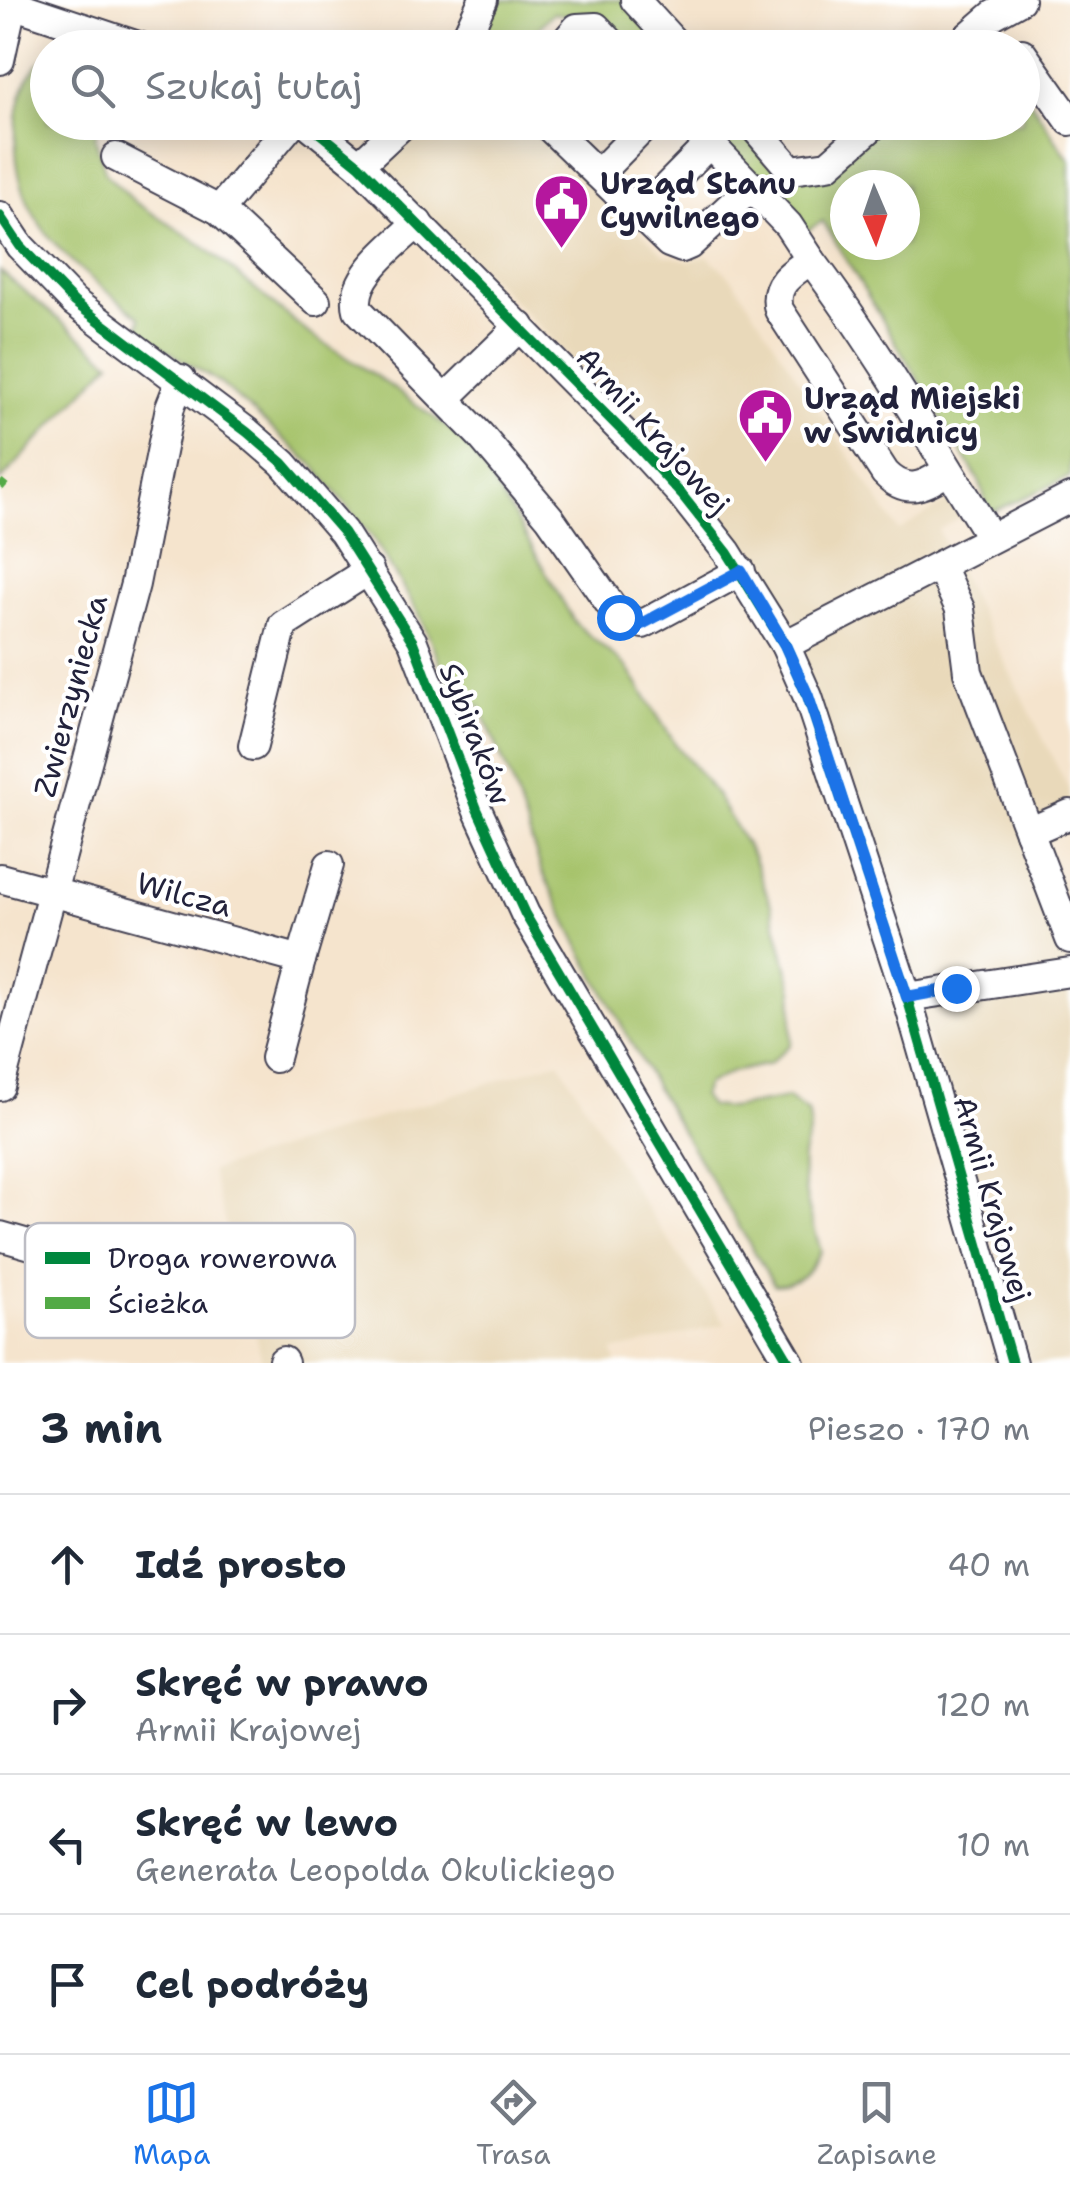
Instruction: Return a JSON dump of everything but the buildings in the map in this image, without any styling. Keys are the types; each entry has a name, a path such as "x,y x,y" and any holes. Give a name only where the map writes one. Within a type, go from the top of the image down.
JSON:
{"street":[{"path":"470,30 483,0"},
{"path":"635,0 662,30"},
{"path":"968,30 987,7 1020,0"},
{"path":"0,60 9,1 92,30"},
{"path":"987,7 1005,30"},
{"path":"575,30 599,30"},
{"path":"1040,78 1070,121"},
{"path":"219,210 278,140"},
{"name":"Armii Krajowej","path":"329,140 360,165 418,223 682,495 741,571 785,645 808,696 907,997 1012,1363"},
{"path":"360,165 386,140"},
{"path":"568,140 668,243 682,248 690,245 752,186"},
{"path":"598,174 631,140"},
{"path":"707,140 788,225 991,538"},
{"path":"765,140 790,170 828,165 856,140"},
{"path":"639,214 710,143"},
{"path":"116,158 219,210 316,300"},
{"name":"Sybiraków","path":"0,216 20,246 74,302 181,379 283,462 343,532 413,642 512,891 790,1363"},
{"path":"418,223 367,274 355,299 358,310 550,518 619,617 642,624 741,571"},
{"path":"811,260 779,285 775,298 778,310 895,484 911,489 948,470"},
{"path":"444,399 520,326"},
{"name":"Zwierzyniecka","path":"2,1070 130,603 170,407 181,379"},
{"path":"785,645 1070,498"},
{"path":"940,566 960,609 968,672 1070,939"},
{"path":"253,746 283,625 369,570"},
{"path":"1029,832 1070,814"},
{"path":"275,1058 329,865"},
{"name":"Wilcza","path":"0,878 302,960"},
{"path":"907,997 1070,972"},
{"path":"0,1236 25,1243"}],"shaded area":[{"path":"409,140 544,140 665,255 690,261 708,256 733,280 899,531 973,485 987,503 938,530 1070,792 1070,830 1046,842 1070,908 1070,1359 1031,1363 937,1062 759,580 650,437 384,171"},
{"path":"559,1061 642,1201 726,1324 613,1351 616,1363 263,1363 256,1338 355,1338 355,1223 225,1223 211,1171"}],"green space":[{"path":"490,0 626,0 652,30 607,30 598,20 553,13 537,30 479,30"},
{"path":"30,76 30,140 96,140 106,174 135,202 202,245 307,332 464,439 514,516 575,623 627,667 674,742 713,790 753,856 771,905 793,990 791,1044 769,1064 732,1072 706,1085 702,1096 710,1106 730,1108 788,1098 808,1112 810,1126 803,1179 821,1251 797,1280 774,1285 656,1088 541,869 513,784 480,707 452,692 420,616 373,538 313,465 220,383 139,333 140,317 66,256 32,211 21,184 16,153 17,117"},
{"path":"1040,116 1070,161 1070,477 990,513 979,481 846,260 920,260 920,170 830,170 830,233 823,221 805,232 709,140 764,140 791,170 854,140 1040,140"},
{"path":"0,271 111,362 0,481"}],"marked path":[{"path":"0,482 6,487"}],"cycle path":[{"path":"328,140 359,165 682,495 727,552 785,645 808,697 907,997 1012,1363"},
{"path":"0,216 20,246 74,302 247,432 283,463 343,532 413,642 477,809 525,914 790,1363"}],"place":[{"name":"Urząd Stanu Cywilnego","path":"561,250"},
{"name":"Urząd Miejski w Świdnicy","path":"765,465"}],"route":[{"path":"619,617 642,624 741,571 785,645 808,696 907,997 956,988"}]}
